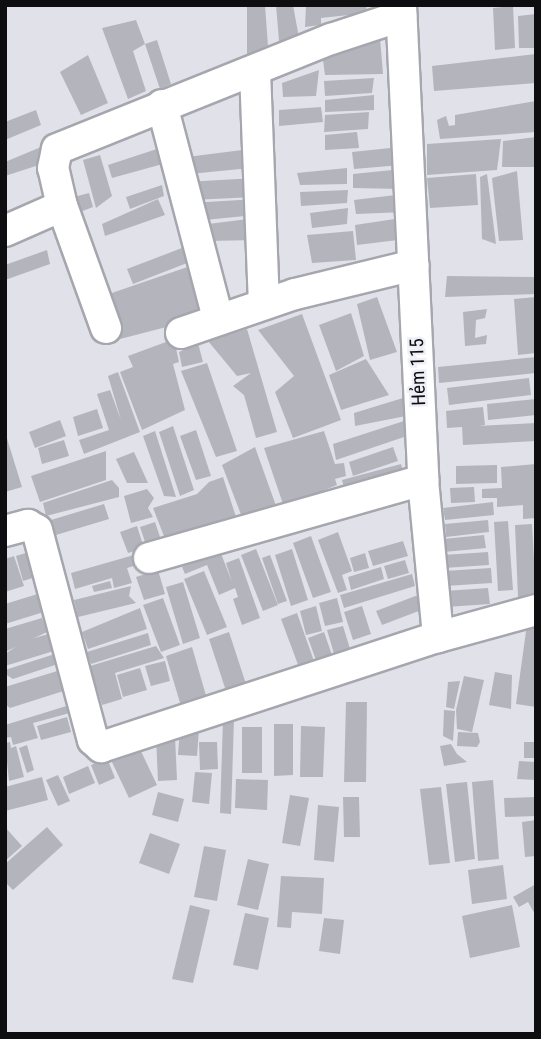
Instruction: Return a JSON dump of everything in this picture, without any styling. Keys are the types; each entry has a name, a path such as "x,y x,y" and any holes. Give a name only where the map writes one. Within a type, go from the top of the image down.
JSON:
{"street":[{"path":"106,328 62,206 53,168 57,149 401,11"},
{"name":"Hẻm 115","path":"401,11 423,480 438,638"},
{"path":"255,71 264,304"},
{"path":"162,105 218,318"},
{"path":"5,231 62,206"},
{"path":"181,332 264,304 414,265"},
{"path":"149,558 423,480"},
{"path":"5,531 28,524 37,530 93,740 101,747 438,638 536,610"}],"building":[{"path":"247,5 265,5 269,60 247,59"},
{"path":"276,5 293,5 299,38 279,41"},
{"path":"306,5 366,5 367,13 321,18 321,25 305,27"},
{"path":"513,6 515,48 495,50 493,8"},
{"path":"536,14 536,48 519,48 518,16"},
{"path":"136,20 145,44 133,51 146,91 128,99 102,28"},
{"path":"380,38 383,74 325,75 323,60"},
{"path":"157,40 171,84 160,89 145,44"},
{"path":"536,54 536,83 434,91 432,66"},
{"path":"88,55 108,103 81,115 60,72"},
{"path":"319,70 316,96 283,97 282,83"},
{"path":"374,78 372,93 325,96 324,81"},
{"path":"374,95 374,110 325,112 325,100"},
{"path":"536,101 536,132 440,139 437,120 446,116 449,126 455,125 455,115"},
{"path":"321,107 323,122 279,126 279,110"},
{"path":"36,110 41,125 5,140 5,122"},
{"path":"369,112 368,129 324,132 325,115"},
{"path":"357,132 359,148 325,150 325,135"},
{"path":"536,137 536,167 502,167 503,141"},
{"path":"501,139 497,170 427,175 427,144"},
{"path":"166,146 170,162 112,178 108,165"},
{"path":"41,147 42,164 5,176 5,162"},
{"path":"400,147 401,165 354,169 352,152"},
{"path":"250,149 250,168 190,174 187,157"},
{"path":"100,155 112,196 96,208 83,160"},
{"path":"347,168 347,184 300,185 297,173"},
{"path":"402,169 402,189 353,188 353,174"},
{"path":"517,171 523,240 499,241 492,178"},
{"path":"476,174 478,205 430,208 427,178"},
{"path":"487,174 496,244 482,239 480,177"},
{"path":"255,178 255,197 191,200 185,182"},
{"path":"162,185 164,196 130,209 126,197"},
{"path":"348,190 347,203 301,206 300,192"},
{"path":"89,193 93,207 80,212 74,197"},
{"path":"404,194 405,212 356,214 354,200"},
{"path":"158,199 165,215 105,236 102,224"},
{"path":"258,199 255,215 195,221 191,203"},
{"path":"348,208 347,224 312,228 310,213"},
{"path":"408,217 406,239 357,245 355,225"},
{"path":"257,218 258,240 208,241 200,225"},
{"path":"353,231 356,260 312,263 307,235"},
{"path":"195,243 200,258 133,284 127,269"},
{"path":"47,250 50,264 5,280 5,265"},
{"path":"199,263 213,315 120,339 106,295"},
{"path":"447,276 536,277 536,294 445,297"},
{"path":"377,297 397,352 370,360 357,304"},
{"path":"536,297 536,353 518,355 514,299"},
{"path":"487,309 485,318 476,320 475,338 487,335 486,344 465,346 463,312"},
{"path":"351,313 364,356 336,371 319,325"},
{"path":"302,314 341,420 293,438 275,392 294,376 258,330"},
{"path":"247,329 277,432 256,438 244,395 233,386 251,373 237,376 208,341"},
{"path":"174,339 179,362 173,364 185,410 142,430 120,372 133,367 128,356"},
{"path":"198,343 203,362 182,367 179,352"},
{"path":"536,357 536,373 439,383 438,367"},
{"path":"366,359 389,395 341,410 329,375"},
{"path":"207,363 237,451 216,457 181,371"},
{"path":"118,372 140,432 84,454 79,440 109,430 97,394 110,390 121,420 108,376"},
{"path":"529,378 531,395 449,405 447,388"},
{"path":"403,398 406,416 355,426 354,413"},
{"path":"536,399 536,415 488,420 487,404"},
{"path":"483,407 485,425 478,426 536,423 536,441 463,445 462,427 447,428 446,411"},
{"path":"97,409 103,428 78,436 73,417"},
{"path":"60,420 66,436 35,448 29,432"},
{"path":"407,420 410,435 336,460 333,444"},
{"path":"173,426 194,490 180,496 159,432"},
{"path":"196,430 211,476 196,480 180,436"},
{"path":"155,431 176,497 164,496 143,436"},
{"path":"324,431 335,464 344,463 346,476 335,479 337,485 284,507 264,448"},
{"path":"5,432 22,487 5,492"},
{"path":"64,440 69,456 42,464 38,448"},
{"path":"255,447 280,517 245,525 222,465"},
{"path":"393,447 398,461 353,476 349,462"},
{"path":"106,451 106,480 40,502 31,476"},
{"path":"134,452 148,483 127,483 116,459"},
{"path":"401,464 406,482 347,498 342,480"},
{"path":"536,464 536,518 523,519 523,505 497,507 497,498 482,498 482,489 502,488 501,467"},
{"path":"497,465 497,483 456,484 456,466"},
{"path":"223,477 239,526 169,549 153,508 197,494 209,482"},
{"path":"112,480 119,488 119,497 46,516 43,503"},
{"path":"474,487 475,502 451,503 450,488"},
{"path":"147,489 154,498 148,508 153,517 131,523 124,496"},
{"path":"493,502 494,515 445,520 443,508"},
{"path":"104,504 109,519 56,535 51,520"},
{"path":"488,520 489,532 446,537 445,524"},
{"path":"508,521 513,590 498,591 494,522"},
{"path":"155,522 162,543 147,548 140,527"},
{"path":"532,524 536,596 518,597 515,525"},
{"path":"137,526 144,548 140,564 127,568 132,583 114,588 112,578 75,589 71,573 134,555 138,550 128,553 120,532"},
{"path":"338,532 352,571 342,575 347,590 338,593 318,540"},
{"path":"484,535 486,548 444,552 443,539"},
{"path":"311,536 331,592 313,598 293,543"},
{"path":"403,541 408,556 373,566 368,551"},
{"path":"256,549 278,605 263,611 241,555"},
{"path":"292,549 308,600 291,606 275,555"},
{"path":"32,551 39,576 23,581 16,556"},
{"path":"220,551 232,582 226,563 239,558 260,618 242,625 233,599 238,597 235,588 219,595 207,565 185,574 182,567"},
{"path":"488,552 489,565 444,568 443,555"},
{"path":"365,553 369,568 354,572 350,558"},
{"path":"270,555 287,601 278,604 262,558"},
{"path":"14,556 24,586 5,592 5,559"},
{"path":"405,560 409,573 388,579 384,566"},
{"path":"381,567 384,579 351,590 348,577"},
{"path":"491,568 492,583 445,586 444,571"},
{"path":"158,570 165,594 144,600 136,577"},
{"path":"204,571 227,627 207,635 184,579"},
{"path":"412,574 415,586 344,608 340,595"},
{"path":"110,581 112,588 94,592 92,586"},
{"path":"183,582 200,638 183,644 166,587"},
{"path":"131,586 129,596 136,603 78,617 74,600"},
{"path":"488,588 490,604 446,607 445,591"},
{"path":"41,593 47,611 5,624 5,604"},
{"path":"418,595 424,609 382,625 376,611"},
{"path":"163,598 180,645 161,652 143,605"},
{"path":"337,598 343,622 325,626 319,603"},
{"path":"316,606 322,631 306,635 300,611"},
{"path":"362,606 371,634 353,640 344,612"},
{"path":"140,608 147,629 88,649 82,632"},
{"path":"297,613 315,664 300,670 281,619"},
{"path":"42,618 47,632 5,652 5,629"},
{"path":"527,624 536,625 536,707 516,704"},
{"path":"343,626 351,652 335,657 327,630"},
{"path":"229,632 246,684 226,691 209,639"},
{"path":"324,632 333,658 317,663 308,638"},
{"path":"52,633 57,650 5,666 5,654 24,641"},
{"path":"148,633 151,645 91,664 87,652"},
{"path":"156,646 164,658 115,673 122,699 102,705 90,666"},
{"path":"192,647 207,699 181,706 166,656"},
{"path":"58,653 61,663 13,679 5,674 5,670"},
{"path":"165,661 170,681 151,686 145,666"},
{"path":"67,668 73,688 10,708 5,704 5,687"},
{"path":"140,668 147,690 123,697 117,675"},
{"path":"495,672 512,675 511,709 489,705"},
{"path":"464,676 484,680 472,732 457,729 456,710"},
{"path":"460,681 454,709 446,707 448,682"},
{"path":"346,702 367,702 366,782 344,782"},
{"path":"76,703 84,728 75,731 70,713 33,723 38,738 13,745 11,737 5,738 5,725"},
{"path":"444,710 455,711 453,741 443,736"},
{"path":"67,717 71,732 41,740 37,726"},
{"path":"223,719 234,719 231,814 220,813"},
{"path":"274,724 293,724 293,775 274,776"},
{"path":"301,726 325,727 323,777 300,777"},
{"path":"242,727 262,727 262,773 242,773"},
{"path":"180,728 199,729 197,756 178,755"},
{"path":"458,732 478,733 480,742 477,747 457,746"},
{"path":"175,736 177,780 158,781 156,737"},
{"path":"10,742 11,748 16,746 24,777 9,781 5,743"},
{"path":"199,742 217,742 218,769 200,770"},
{"path":"524,742 536,742 536,758 524,758"},
{"path":"451,744 457,754 467,762 444,766 440,746"},
{"path":"27,745 34,770 27,773 19,748"},
{"path":"139,747 157,785 129,798 111,760"},
{"path":"107,758 115,778 99,785 91,765"},
{"path":"519,761 536,762 536,780 517,779"},
{"path":"88,766 95,783 69,794 63,777"},
{"path":"195,772 212,773 209,804 192,802"},
{"path":"58,775 70,801 58,806 46,780"},
{"path":"42,777 48,800 5,811 5,787"},
{"path":"236,779 268,780 267,810 235,808"},
{"path":"493,780 499,859 478,861 472,782"},
{"path":"467,782 475,859 455,862 446,784"},
{"path":"441,787 450,863 429,865 420,789"},
{"path":"158,792 184,799 178,822 152,815"},
{"path":"290,795 309,798 300,846 282,843"},
{"path":"343,797 359,797 360,837 344,837"},
{"path":"536,797 536,816 505,817 504,798"},
{"path":"318,805 339,807 334,862 314,860"},
{"path":"536,820 536,856 525,857 522,822"},
{"path":"5,827 22,846 5,861"},
{"path":"47,827 63,845 13,890 5,882 5,864"},
{"path":"150,833 180,844 169,874 139,863"},
{"path":"204,846 226,850 217,901 194,897"},
{"path":"248,859 269,864 258,910 237,905"},
{"path":"503,865 507,899 472,904 468,870"},
{"path":"281,876 324,878 322,914 292,912 291,928 277,927"},
{"path":"536,884 536,916 528,902 519,907 513,897"},
{"path":"190,905 210,910 193,983 172,979"},
{"path":"512,905 520,947 470,958 462,916"},
{"path":"245,913 269,918 258,970 233,965"},
{"path":"324,918 344,920 340,954 319,951"}]}
